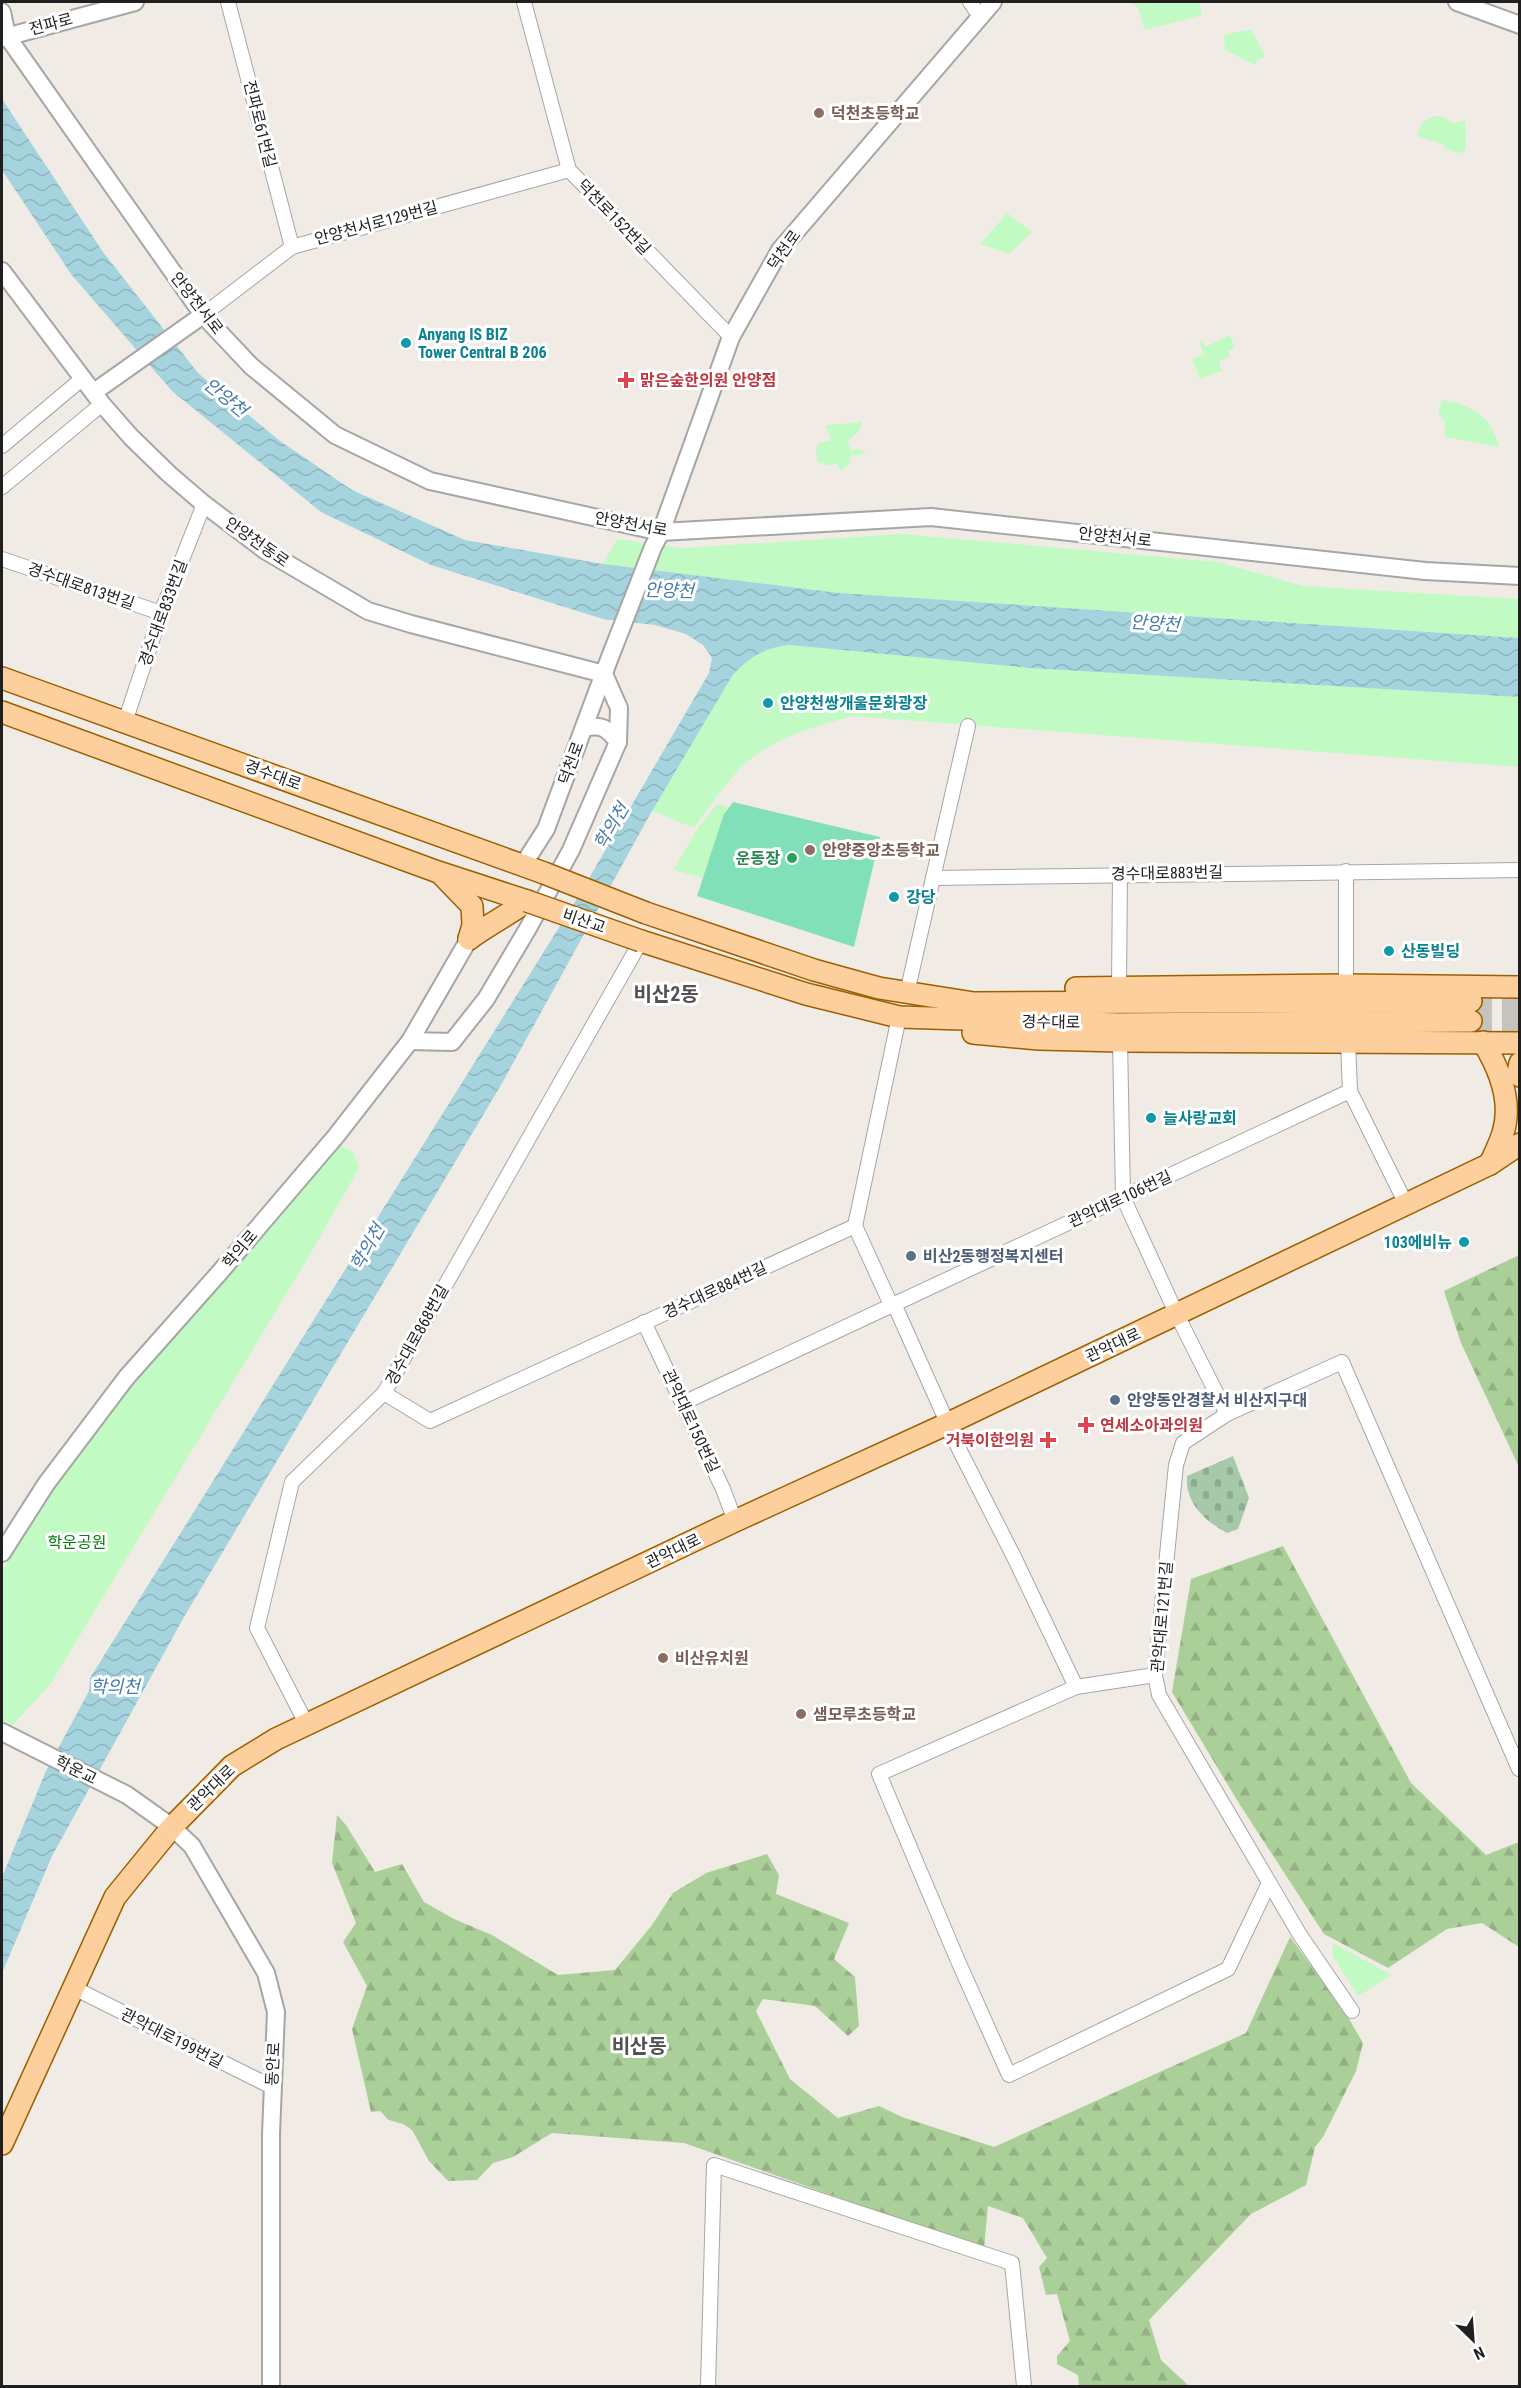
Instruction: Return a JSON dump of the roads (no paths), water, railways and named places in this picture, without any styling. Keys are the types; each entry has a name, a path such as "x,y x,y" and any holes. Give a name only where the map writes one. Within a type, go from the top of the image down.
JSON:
{"main road":[{"name":"경수대로","path":"2,678 544,873"},
{"name":"경수대로","path":"2,712 438,872 527,901"},
{"path":"438,872 472,906 473,925 469,939"},
{"name":"비산교","path":"544,873 646,913"},
{"path":"469,939 492,921 509,914 527,901"},
{"name":"비산교","path":"527,901 641,941"},
{"name":"경수대로","path":"641,941 806,994 899,1017 1118,1023 1471,1011 974,1003 907,993 814,970 646,913"},
{"path":"974,1003 1070,989 1119,987 1346,985 1520,987"},
{"path":"899,1017 959,1032 1039,1039 1520,1043"},
{"path":"1483,1042 1520,1036"},
{"path":"1483,1042 1495,1062 1506,1096 1504,1130 1490,1164"},
{"path":"1520,1063 1518,1073 1520,1077"},
{"name":"관악대로","path":"2,2144 115,1897 172,1827 232,1766 276,1739 1177,1314 1490,1164 1520,1144"}],"street":[{"name":"전파로","path":"4,37 135,2"},
{"name":"전파로61번길","path":"228,2 292,246"},
{"name":"덕천로152번길","path":"524,2 569,170 731,337"},
{"path":"970,2 981,18"},
{"name":"덕천로","path":"523,866 546,829 610,657 657,540 731,337 780,250 993,2"},
{"path":"1456,2 1520,25"},
{"name":"안양천서로","path":"2,12 4,37 203,315 251,366 335,435 430,481 657,540 931,517 1425,571 1520,576"},
{"name":"안양천서로129번길","path":"203,315 292,246 569,170"},
{"name":"안양천동로","path":"2,271 98,398 131,437 204,504 266,551 368,611 604,674"},
{"path":"2,487 98,398 203,315"},
{"path":"2,446 83,378"},
{"name":"경수대로833번길","path":"125,722 161,613 204,504"},
{"name":"경수대로813번길","path":"2,559 161,613"},
{"path":"410,1041 452,1042 486,999 571,850 618,742 619,708 604,674"},
{"path":"584,728 594,726 608,729 618,742"},
{"path":"907,993 968,726"},
{"name":"경수대로883번길","path":"933,878 1520,870"},
{"path":"1346,871 1346,985"},
{"path":"1119,987 1120,874"},
{"name":"학의로","path":"2,1553 46,1484 126,1378 305,1172 410,1041 469,939"},
{"name":"경수대로868번길","path":"307,1725 257,1628 292,1482 384,1393 641,941"},
{"path":"899,1017 855,1226 949,1423 959,1449 1076,1687"},
{"path":"1120,1041 1123,1197 1177,1314 1227,1414"},
{"path":"1348,1041 1350,1091 1406,1204"},
{"name":"관악대로106번길","path":"683,1403 1350,1091"},
{"name":"경수대로884번길","path":"384,1393 430,1421 855,1226"},
{"name":"관악대로150번길","path":"644,1322 735,1521"},
{"name":"관악대로121번길","path":"1352,2011 1300,1935 1159,1695 1155,1675 1176,1465 1183,1443 1227,1414 1342,1362 1519,1769"},
{"path":"1155,1675 1076,1687 879,1774 958,1961 1010,2075 1228,1969 1269,1882"},
{"name":"학운교","path":"2,1732 127,1795"},
{"name":"동안로","path":"127,1795 172,1827 192,1846 266,1973 276,2012 272,2087 270,2386"},
{"name":"관악대로199번길","path":"72,1987 272,2087"},
{"path":"708,2386 714,2165 1012,2263 1023,2386"}],"water":[{"path":"2,99 103,252 198,373 280,441 352,490 465,540 603,564 839,593 1519,638 1519,697 1030,668 790,645 765,651 744,664 732,676 648,818 501,1085 184,1617 52,1856 2,1973 2,1877 46,1771 89,1691 90,1678 578,897 709,673 712,658 703,645 686,634 655,625 603,619 431,565 321,512 172,391 71,274 2,170"}],"tunnel":[{"path":"1471,1001 1520,1001"},
{"path":"1471,1021 1520,1021"}],"place":[{"name":"덕천초등학교","path":"819,113"},
{"name":"Anyang IS BIZ Tower Central B 206","path":"406,343"},
{"name":"맑은숲한의원 안양점","path":"626,380"},
{"name":"안양천쌍개울문화광장","path":"768,703"},
{"name":"안양중앙초등학교","path":"810,850"},
{"name":"운동장","path":"792,858"},
{"name":"강당","path":"894,897"},
{"name":"산동빌딩","path":"1389,951"},
{"name":"늘사랑교회","path":"1151,1118"},
{"name":"103에비뉴","path":"1464,1242"},
{"name":"비산2동행정복지센터","path":"911,1256"},
{"name":"안양동안경찰서 비산지구대","path":"1115,1400"},
{"name":"연세소아과의원","path":"1086,1425"},
{"name":"거북이한의원","path":"1048,1440"},
{"name":"비산유치원","path":"663,1658"},
{"name":"샘모루초등학교","path":"801,1714"}],"district":[{"name":"비산2동","path":"666,994"},
{"name":"비산동","path":"639,2046"}],"water label":[{"name":"안양천","path":"226,397"},
{"name":"안양천","path":"669,590"},
{"name":"안양천","path":"1155,623"},
{"name":"학의천","path":"611,826"},
{"name":"학의천","path":"367,1247"},
{"name":"학의천","path":"115,1686"}],"park label":[{"name":"학운공원","path":"77,1542"}]}
